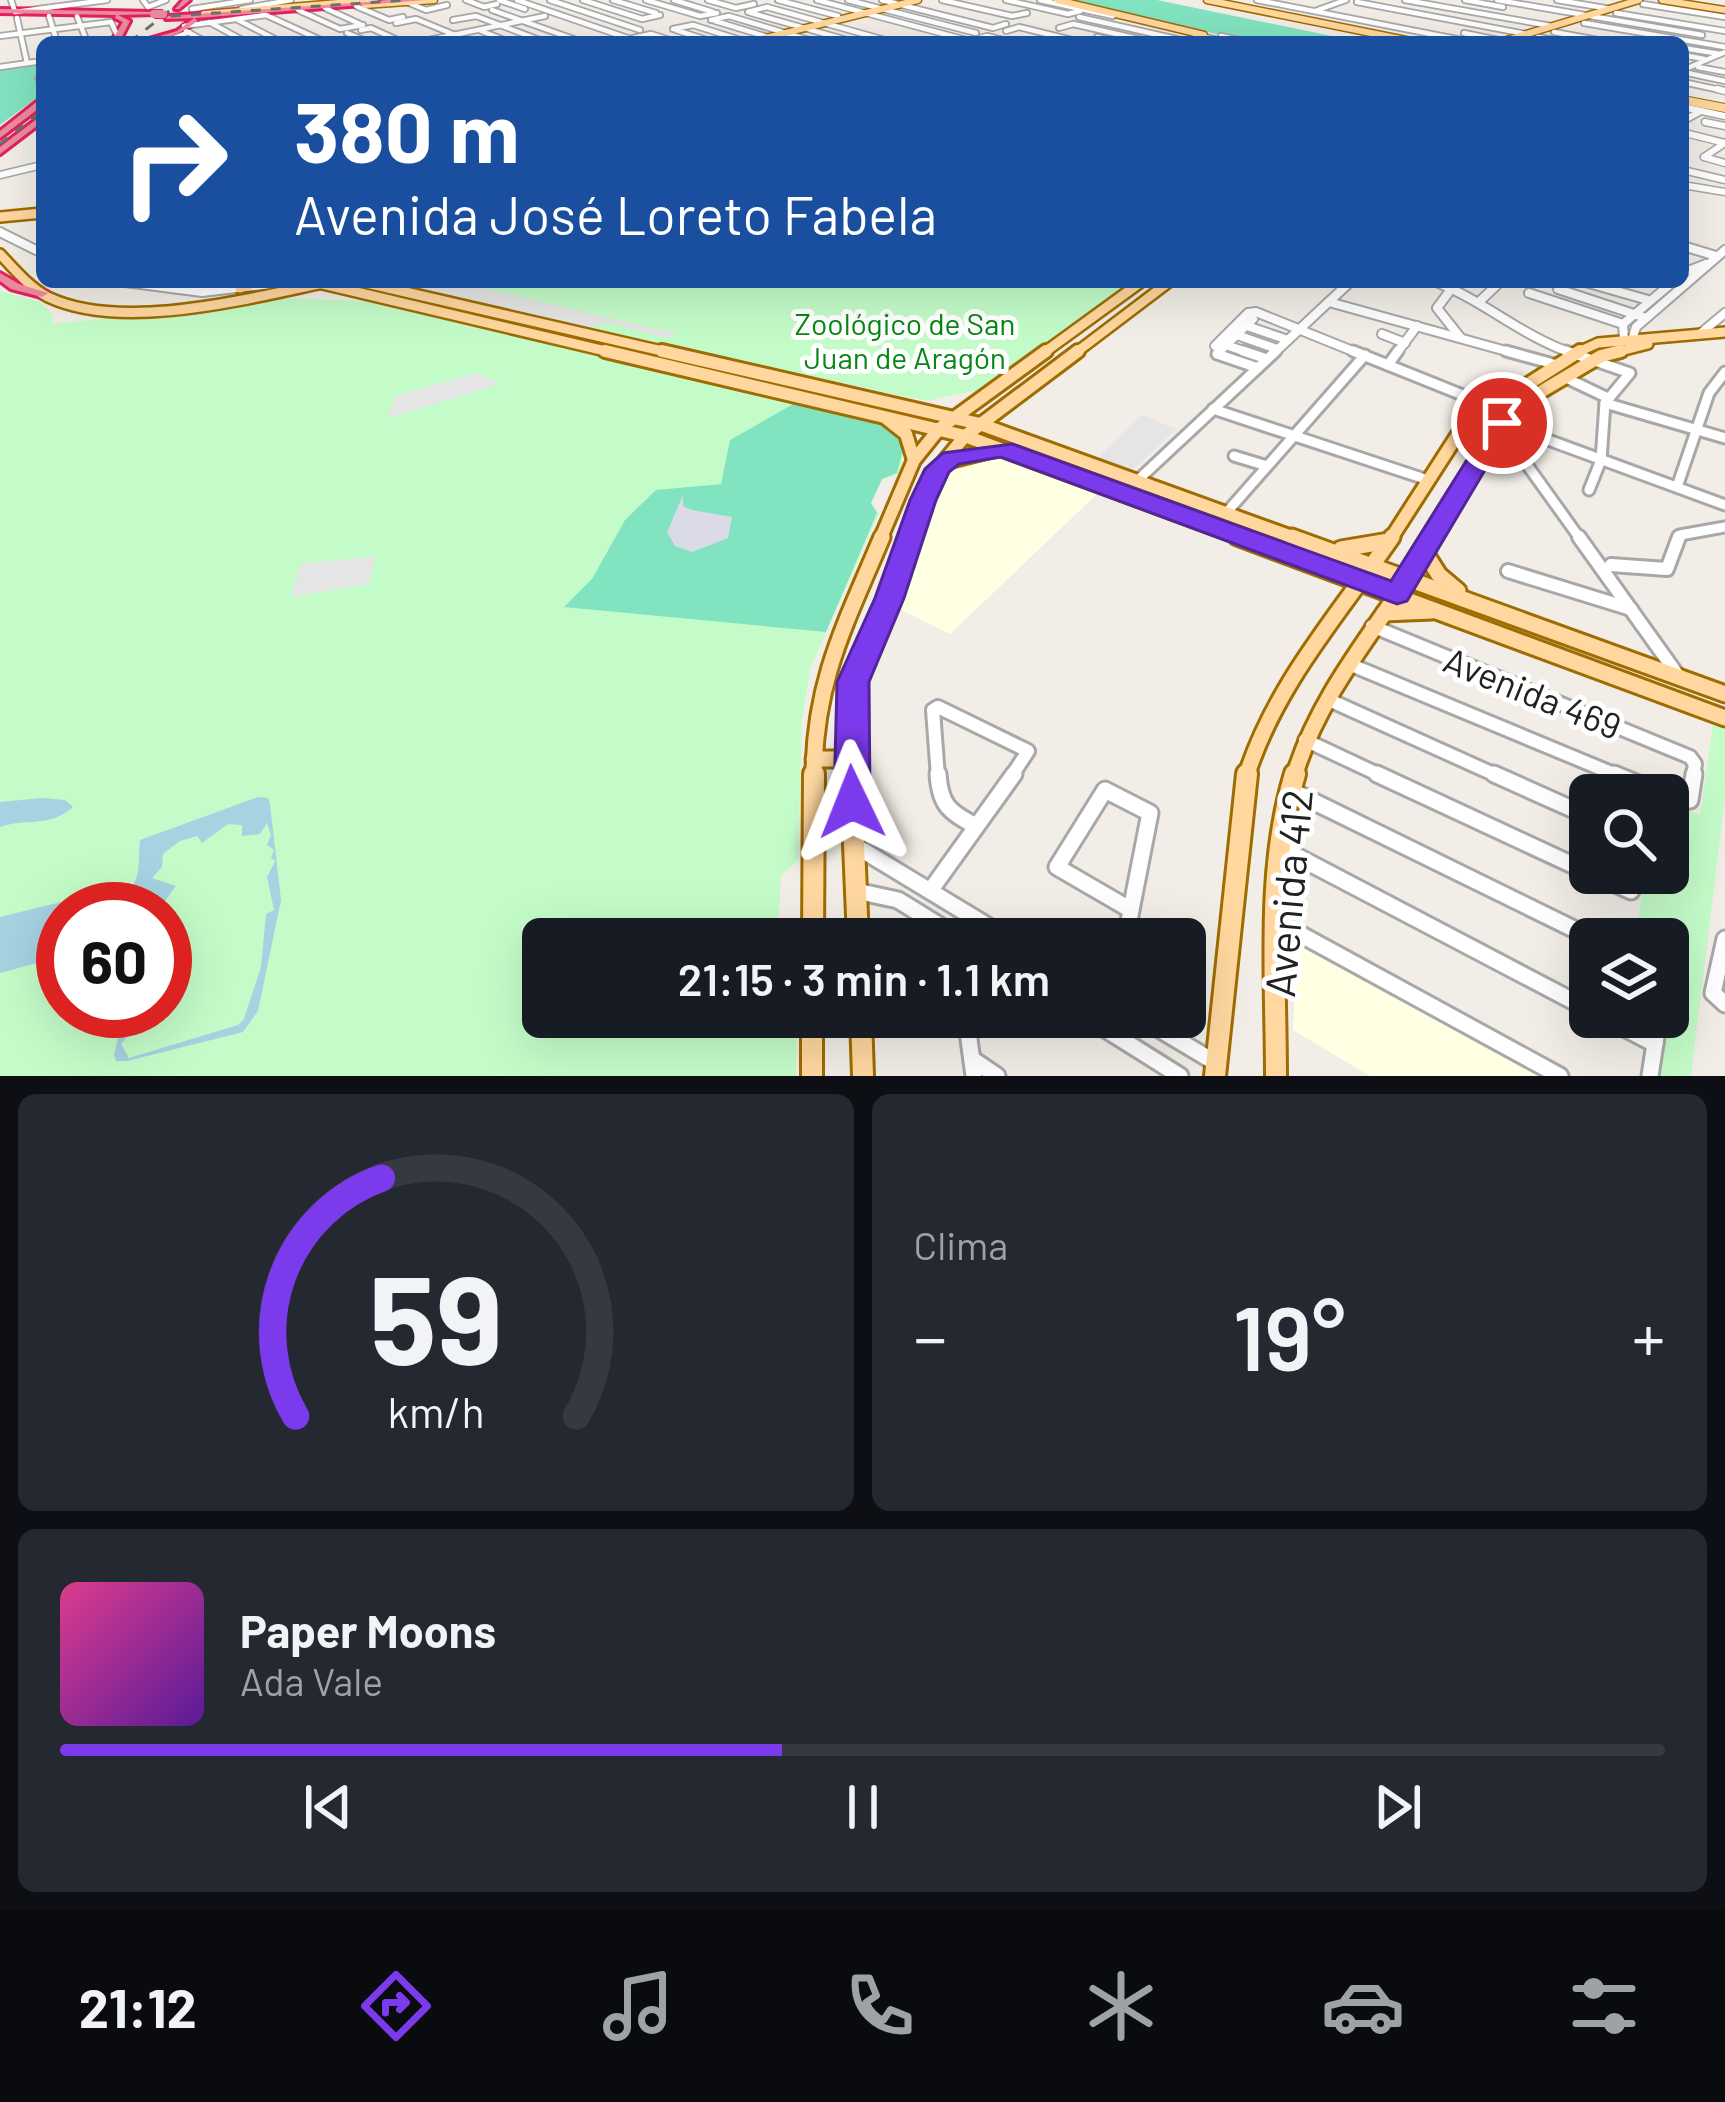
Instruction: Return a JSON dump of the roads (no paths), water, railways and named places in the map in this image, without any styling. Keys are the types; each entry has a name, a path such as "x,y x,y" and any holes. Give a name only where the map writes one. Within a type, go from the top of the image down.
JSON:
{"highway":[{"path":"18,15 75,12 113,17 391,0"},
{"path":"343,8 358,4"},
{"path":"141,36 163,14 200,10 271,15 302,7 424,5"},
{"path":"156,36 179,32 200,10"},
{"path":"0,16 75,12 113,17 127,21 121,36"},
{"path":"0,135 36,107"},
{"path":"0,151 36,123"},
{"path":"0,276 15,287 38,289"}],"main road":[{"path":"358,4 434,0"},
{"path":"789,36 814,25 913,0"},
{"path":"1057,0 1202,34"},
{"path":"1191,0 1370,36"},
{"path":"1207,0 1387,36"},
{"path":"1530,36 1625,5 1659,0 1725,18"},
{"path":"1691,0 1725,18"},
{"path":"200,10 343,8 375,1"},
{"path":"1689,102 1725,109"},
{"path":"0,218 36,215"},
{"path":"0,254 36,287"},
{"path":"38,289 73,304 117,308 198,305 295,288"},
{"path":"339,288 593,343 616,339 980,424 1325,548 1367,572 1472,601 1725,694"},
{"path":"407,288 693,372 965,436 1319,565 1367,572"},
{"path":"813,918 816,712 826,667 914,460 939,429 1133,288"},
{"path":"857,918 850,759 853,682 890,598 923,500 938,469 965,436 1161,288"},
{"path":"266,295 369,297"},
{"path":"1115,301 1135,308"},
{"path":"446,314 463,304"},
{"path":"1499,429 1508,412 1560,371 1571,355 1627,333 1725,337"},
{"path":"1560,371 1617,350 1725,337"},
{"path":"693,372 703,359"},
{"path":"1030,364 1034,371 1050,373"},
{"name":"Avenida 412","path":"1215,1070 1242,789 1260,732 1463,425 1560,371"},
{"path":"770,389 789,378"},
{"path":"913,406 985,396"},
{"path":"1004,406 1014,436"},
{"path":"877,414 906,434 914,460"},
{"name":"Avenida 412","path":"1276,1076 1281,848 1290,790 1305,740 1499,429"},
{"path":"938,469 968,453 1003,449"},
{"path":"1051,467 1063,454"},
{"path":"899,495 923,500"},
{"path":"1325,548 1362,548 1389,541"},
{"path":"1425,553 1438,575 1472,601"},
{"path":"1319,565 1340,584 1346,601"},
{"path":"1403,585 1444,610 1725,718"},
{"path":"1378,620 1444,610"},
{"path":"814,759 850,759"},
{"path":"812,1038 812,1076"},
{"path":"862,1038 863,1076"}],"street":[{"path":"0,2 11,0 18,15 27,62"},
{"path":"0,36 53,29 75,12 104,0"},
{"path":"88,13 105,9 104,0"},
{"path":"104,0 118,36"},
{"path":"143,0 163,14"},
{"path":"177,36 213,0 267,36"},
{"path":"200,10 250,0"},
{"path":"234,13 292,0 319,20 355,36"},
{"path":"302,7 332,0"},
{"path":"406,2 447,5 434,0"},
{"path":"466,0 565,36"},
{"path":"550,0 642,30 625,36"},
{"path":"583,0 598,5 642,19 660,15 615,1 598,5"},
{"path":"646,0 700,16 716,13 674,0"},
{"path":"708,0 736,8 754,4 740,0"},
{"path":"778,0 838,16"},
{"path":"817,0 862,12"},
{"path":"848,0 976,33 965,36"},
{"path":"913,0 1033,36"},
{"path":"942,0 988,4 1027,13 1013,16 974,4"},
{"path":"1006,0 1213,36"},
{"path":"1040,0 1068,4 1081,13 1164,36"},
{"path":"1262,0 1314,11 1359,1 1512,36"},
{"path":"1289,0 1444,36"},
{"path":"1316,0 1476,36"},
{"path":"1376,0 1548,36"},
{"path":"1405,0 1583,36"},
{"path":"1465,0 1666,36"},
{"path":"1497,0 1533,2 1702,35"},
{"path":"1557,0 1725,18"},
{"path":"1585,0 1725,18"},
{"path":"375,1 454,35"},
{"path":"1346,1 1507,36"},
{"path":"1386,25 1447,1 1622,36"},
{"path":"1460,36 1533,2 1583,19"},
{"path":"512,3 613,36"},
{"path":"358,4 428,36"},
{"path":"672,8 688,4"},
{"path":"900,4 994,28 1019,27 1056,36"},
{"path":"488,8 531,5 613,36"},
{"path":"451,36 523,21 564,5"},
{"path":"1625,5 1643,17 1711,29"},
{"path":"319,20 343,8 388,36"},
{"path":"840,36 814,25 766,8 748,12 814,25 839,27 870,36 927,20"},
{"path":"879,9 909,25 950,36"},
{"path":"839,27 879,9"},
{"path":"200,10 234,35 259,31"},
{"path":"814,25 862,12"},
{"path":"945,16 958,12"},
{"path":"234,13 271,15 313,36"},
{"path":"49,16 55,36"},
{"path":"495,36 453,20 476,16 529,36"},
{"path":"766,36 712,20 729,16 780,36"},
{"path":"1633,23 1643,17"},
{"path":"393,22 412,18"},
{"path":"1691,41 1725,18"},
{"path":"556,33 613,21"},
{"path":"1095,36 1059,28 1072,23 1112,36"},
{"path":"1133,29 1148,24"},
{"path":"694,36 673,29 693,25 729,36"},
{"path":"344,31 367,27"},
{"path":"186,30 196,36"},
{"path":"1202,34 1208,36"},
{"path":"1691,41 1724,61"},
{"path":"1697,66 1710,60"},
{"path":"0,66 36,61"},
{"path":"1689,65 1724,61"},
{"path":"1689,67 1724,61"},
{"path":"1689,66 1724,61"},
{"path":"1689,66 1724,61"},
{"path":"1689,70 1725,91"},
{"path":"1689,131 1725,109"},
{"path":"1690,116 1725,126"},
{"path":"1689,135 1725,143"},
{"path":"1725,143 1712,152 1725,159"},
{"path":"0,175 36,166"},
{"path":"1689,169 1725,178"},
{"path":"1689,185 1725,192"},
{"path":"0,232 36,250"},
{"path":"1717,256 1725,264"},
{"path":"1689,270 1717,256"},
{"path":"1689,275 1717,256"},
{"path":"166,288 247,288"},
{"path":"1138,480 1344,288"},
{"path":"1460,338 1437,308 1452,288 1480,301 1524,335 1630,373 1606,401 1601,460 1589,490"},
{"path":"1480,301 1494,288"},
{"path":"1610,288 1667,298"},
{"path":"1626,288 1652,298"},
{"path":"1627,333 1633,313 1669,288"},
{"path":"1627,333 1674,288"},
{"path":"1558,289 1646,318"},
{"path":"1529,293 1627,333"},
{"path":"1329,302 1560,371 1606,401 1725,438"},
{"path":"1262,363 1217,354 1253,311 1490,406"},
{"path":"1701,333 1725,313"},
{"path":"1221,346 1250,322 1288,340"},
{"path":"1388,365 1417,326"},
{"path":"1382,334 1405,343"},
{"path":"1237,335 1277,350"},
{"path":"1227,512 1365,355"},
{"path":"1677,487 1697,429 1722,378"},
{"path":"1213,409 1428,480"},
{"path":"1499,429 1725,505"},
{"path":"1499,429 1679,677"},
{"path":"1234,456 1267,466"},
{"path":"1611,565 1665,570 1680,535 1725,527"},
{"path":"1508,571 1631,609"},
{"name":"Avenida 469","path":"1378,620 1693,759 1689,788"},
{"path":"1349,664 1613,774"},
{"path":"1327,699 1569,808"},
{"path":"930,891 976,826 1028,751 947,709 933,710 942,807 976,826"},
{"path":"1305,740 1569,863"},
{"path":"1290,790 1569,927"},
{"path":"1130,918 1132,911 1150,814 1101,792 1057,867 1132,911"},
{"path":"854,845 974,918"},
{"path":"1281,848 1569,999"},
{"path":"856,890 879,890 927,918"},
{"path":"1276,920 1560,1076"},
{"path":"1725,939 1713,992 1725,1004"},
{"path":"969,1038 973,1068 997,1076"},
{"path":"1117,1038 1172,1074"},
{"path":"1169,1038 1215,1070"},
{"path":"1643,1038 1655,1044"},
{"path":"1650,1076 1656,1038"}],"water":[{"path":"258,797 268,798 281,900 258,1011 243,1032 116,1061 118,1038 126,1038 121,1044 129,1058 238,1025 261,967 266,914 274,910 267,877 275,861 271,858 274,850 267,845 271,835 267,823 260,834 242,836 242,825 228,824 202,843 197,836 180,841 163,854 162,867 152,878 164,882 135,882 140,840"},
{"path":"65,800 73,807 55,818 0,827 0,802"},
{"path":"36,908 36,963 0,973 0,917"}],"tunnel":[{"path":"164,19 173,12"}],"railway":[{"path":"171,16 408,0"},
{"path":"138,36 178,4"},
{"path":"0,144 36,116"}],"park label":[{"name":"Zoológico de San Juan de Aragón","path":"905,340"}]}
